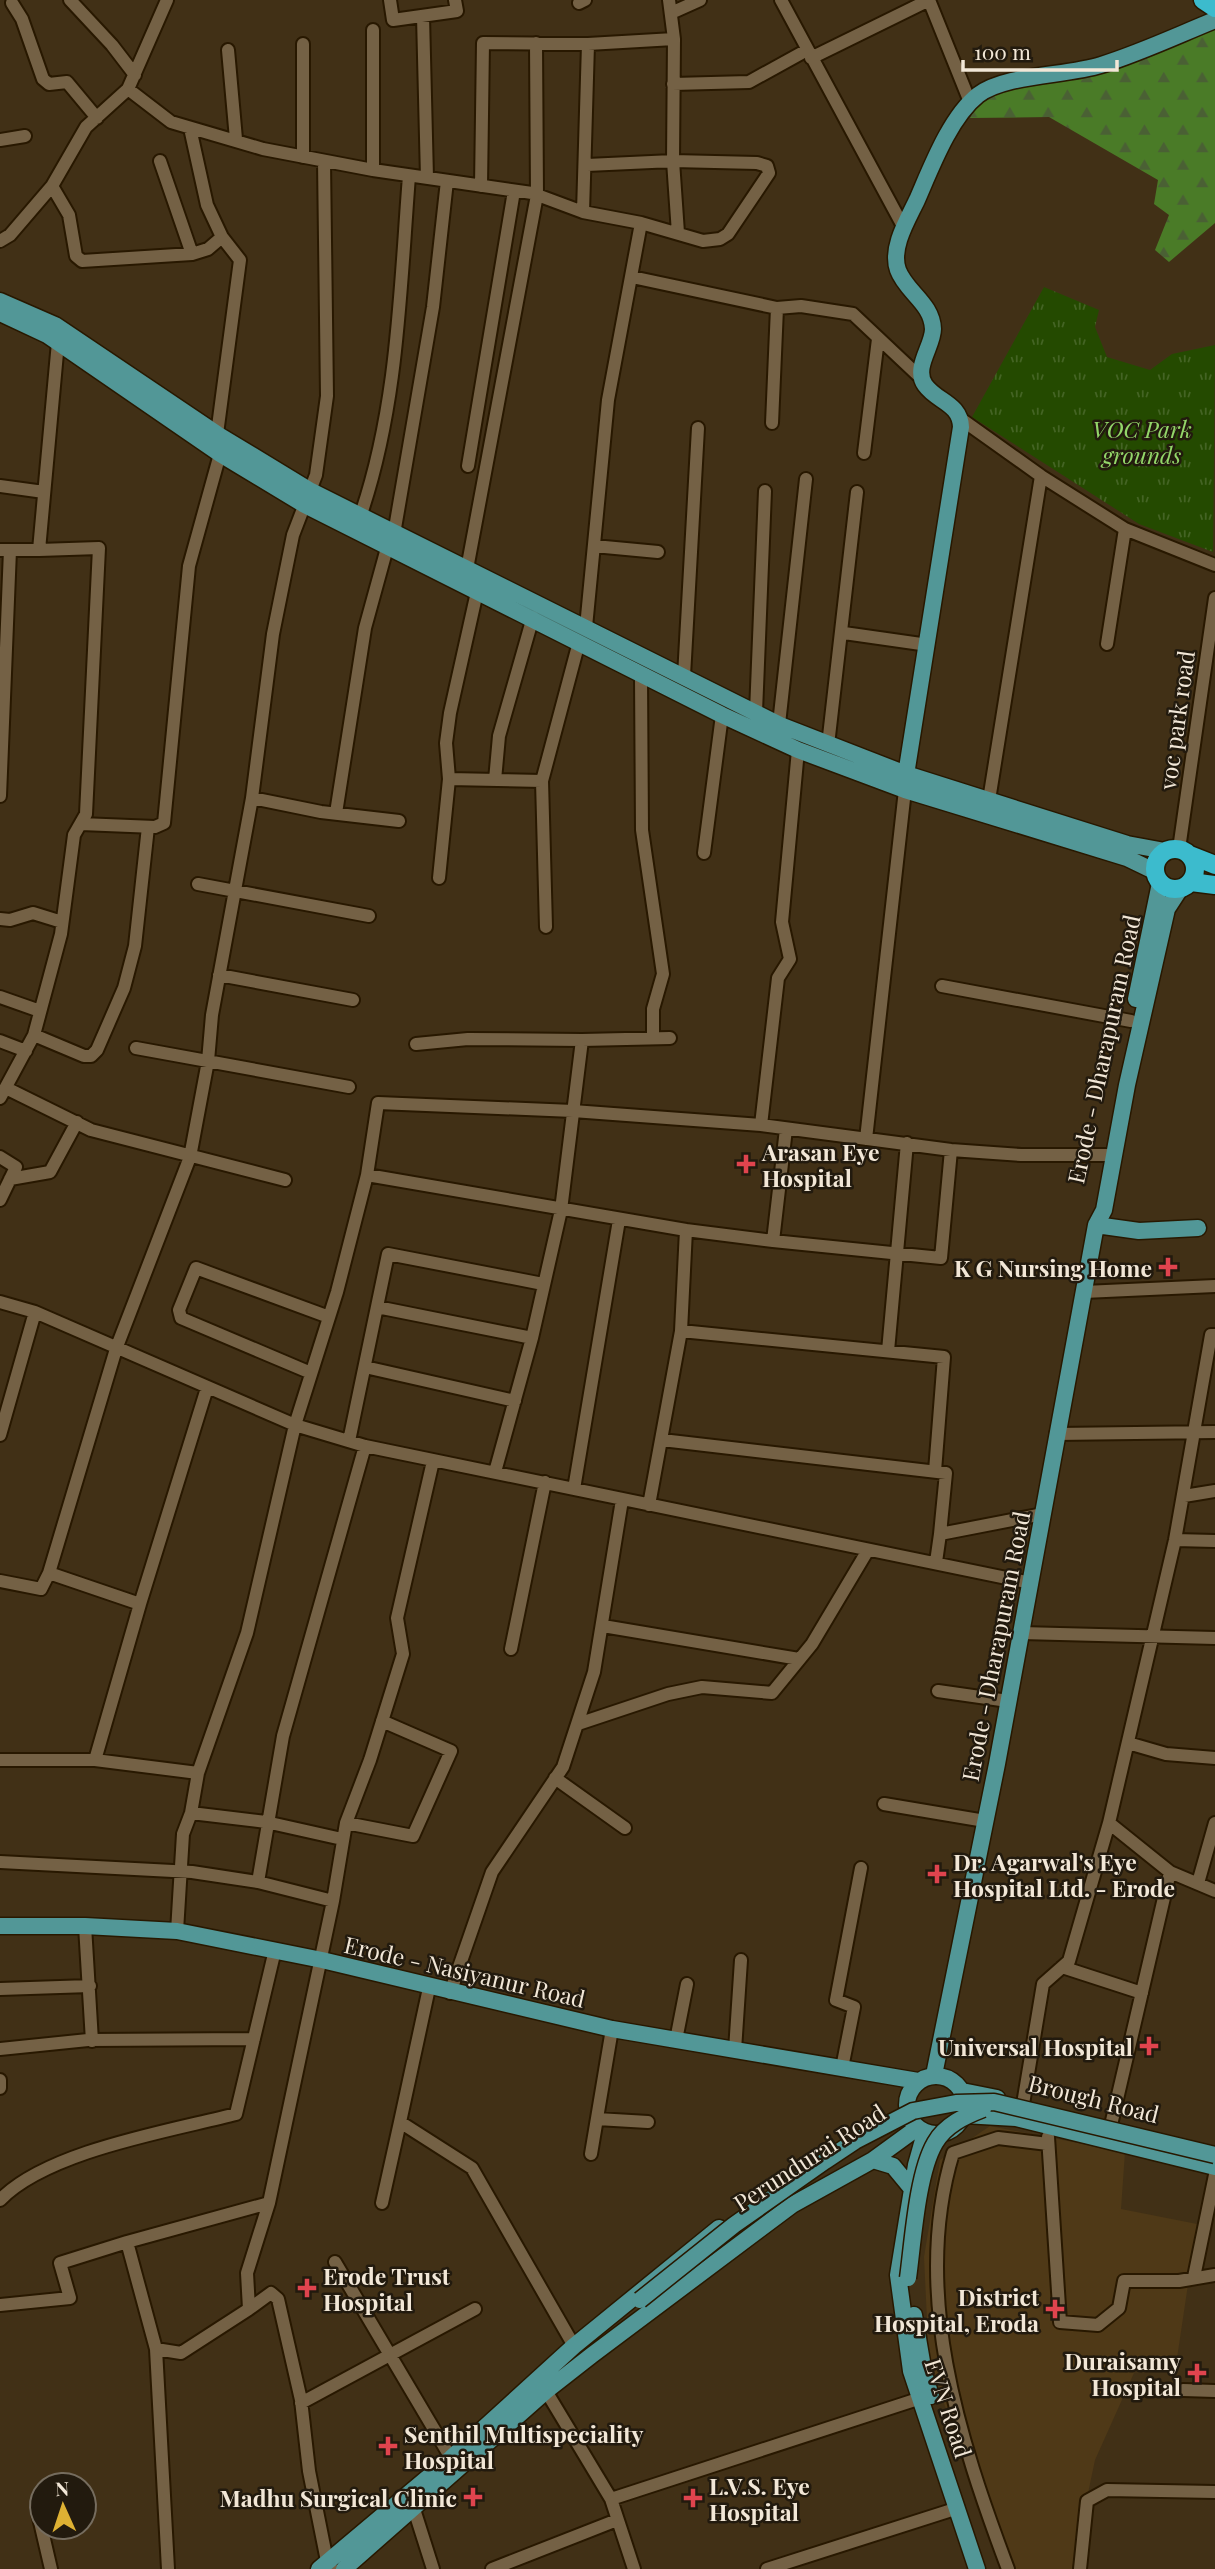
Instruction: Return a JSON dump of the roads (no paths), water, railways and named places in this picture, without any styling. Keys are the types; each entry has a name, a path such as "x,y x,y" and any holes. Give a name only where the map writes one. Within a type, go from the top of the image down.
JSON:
{"highway":[{"path":"1203,0 1215,8"},
{"path":"1178,851 1195,865 1186,885"},
{"path":"1215,865 1178,851 1156,862 1157,877 1169,888 1215,885"}],"main road":[{"path":"905,782 961,419 958,411 925,386 922,379 923,364 933,330 929,311 898,271 896,255 904,228 937,153 970,102 981,92 1012,82 1101,65 1215,20"},
{"path":"0,301 64,331 307,498 360,517 391,541 467,569 582,635 641,676 722,715 828,745 905,782 989,800 1127,844 1178,851"},
{"path":"0,313 58,342 220,454 391,541 478,592 533,617 684,676 756,712 798,750 905,782 1127,858 1157,877"},
{"name":"Erode - Dharapuram Road","path":"934,2075 1031,1583 1096,1224 1104,1210 1109,1155 1157,877"},
{"name":"Erode - Dharapuram Road","path":"1109,1155 1167,909 1186,885"},
{"path":"1096,1224 1139,1231 1198,1228"},
{"name":"Erode - Nasiyanur Road","path":"0,1926 85,1926 177,1931 322,1960 450,1993 611,2029 918,2081"},
{"path":"344,2569 412,2506 547,2391 792,2205 921,2131 946,2133 954,2128 964,2115 962,2091 947,2078 934,2075 918,2081 908,2096 906,2110 921,2131"},
{"name":"Brough Road","path":"962,2091 1215,2152"},
{"name":"Perundurai Road","path":"592,2356 643,2303 734,2225 855,2141 913,2111 956,2103 994,2102 1215,2152"},
{"name":"Perundurai Road","path":"580,2342 643,2303 739,2231 886,2129 916,2117 952,2109 983,2109 1215,2164"},
{"path":"983,2109 962,2117 934,2144 920,2191 908,2278 924,2373 988,2569"},
{"path":"326,2566 693,2246 863,2129 906,2110"},
{"name":"Brough Road","path":"964,2115 1016,2118 1215,2164"},
{"name":"EVN Road","path":"921,2131 898,2275 911,2371 977,2569"},
{"path":"873,2160 893,2166 912,2189"}],"street":[{"path":"70,0 112,45 135,75"},
{"path":"0,241 10,235 52,186 77,140 128,89 167,0"},
{"path":"390,0 393,20 457,11 455,0"},
{"path":"678,233 673,161 674,39 670,6 700,0"},
{"path":"781,0 904,228"},
{"path":"673,84 749,82 929,0 970,102"},
{"path":"12,4 32,42 43,79 49,84 67,82 97,118"},
{"path":"423,16 427,178"},
{"path":"373,30 373,170"},
{"path":"481,186 482,45 487,42 588,44 674,39"},
{"path":"467,569 537,195 536,43"},
{"path":"303,44 303,157"},
{"path":"583,212 587,165 588,44"},
{"path":"228,50 236,139"},
{"path":"128,89 171,122 263,149 373,170 537,195 583,212 713,241 729,234 768,177 769,169 757,163 673,161 587,165"},
{"path":"190,128 207,205 222,237 237,252 241,271 217,434"},
{"path":"0,140 25,136"},
{"path":"160,161 192,254"},
{"path":"0,1581 41,1589 49,1573 116,1349 190,1157 208,1061 219,975 252,798 273,634 293,535 307,498 325,418 329,358 324,161"},
{"path":"360,517 376,471 387,419 409,176"},
{"path":"336,813 365,628 391,541 433,307 447,181"},
{"path":"52,186 69,215 79,260 192,254 208,249 222,237"},
{"path":"468,466 514,191"},
{"path":"546,927 542,781 582,635 594,546 608,400 641,223"},
{"path":"632,277 777,308 801,306 853,314 922,379"},
{"path":"772,424 777,308"},
{"path":"864,453 878,339"},
{"path":"39,550 58,342"},
{"path":"961,419 1041,476 1125,529 1215,565"},
{"path":"684,676 698,428"},
{"path":"81,824 159,827 164,823 189,566 220,454"},
{"path":"989,800 1041,476"},
{"path":"778,732 807,479"},
{"path":"0,486 44,492"},
{"path":"756,712 765,491"},
{"path":"828,745 844,632 858,492"},
{"path":"1107,644 1125,529"},
{"path":"594,546 658,552"},
{"path":"0,796 5,550 99,548 86,814 74,835 62,922 34,1035 4,1093 91,1130 285,1180"},
{"path":"439,878 449,779 446,743 450,713 478,592"},
{"name":"voc park road","path":"1178,851 1215,598"},
{"path":"495,780 499,736 533,617"},
{"path":"844,632 928,645"},
{"path":"641,676 642,830 663,974 653,1009 653,1038"},
{"path":"704,853 722,715"},
{"path":"761,1125 778,978 790,959 782,922 798,750"},
{"path":"449,779 542,781"},
{"path":"866,1139 905,782"},
{"path":"252,798 398,821"},
{"path":"34,1035 84,1056 91,1056 97,1050 124,988 133,956 148,827"},
{"path":"198,884 369,916"},
{"path":"0,919 10,920 33,913 62,922"},
{"path":"219,975 353,1000"},
{"path":"942,986 1132,1021"},
{"path":"0,998 40,1011"},
{"path":"416,1044 468,1039 670,1038"},
{"path":"495,1472 532,1338 561,1210 582,1040"},
{"path":"0,1041 26,1051"},
{"path":"136,1048 349,1087"},
{"path":"177,1931 183,1871 183,1834 191,1813 198,1773 247,1633 295,1425 329,1317 367,1175 377,1103 573,1111 761,1125 951,1150 1109,1155"},
{"path":"10,1178 50,1172 77,1122"},
{"path":"773,1241 786,1129"},
{"path":"888,1351 906,1143"},
{"path":"367,1175 686,1230 941,1258 951,1150"},
{"path":"0,1157 16,1167 0,1200"},
{"path":"574,1489 619,1220"},
{"path":"649,1505 681,1331 686,1230"},
{"path":"349,1441 388,1254 543,1284"},
{"path":"311,1373 181,1318 179,1310 197,1268 329,1317"},
{"path":"1084,1292 1215,1286"},
{"path":"0,1302 36,1312 295,1425 365,1446 1031,1583"},
{"path":"377,1307 532,1338"},
{"path":"0,1435 36,1312"},
{"path":"681,1331 944,1357 936,1471"},
{"path":"1023,2104 1043,1984 1069,1961 1109,1822 1175,1540 1213,1335"},
{"path":"365,1367 515,1401"},
{"path":"94,1760 207,1388"},
{"path":"1056,1434 1215,1432"},
{"path":"662,1440 946,1473 936,1562"},
{"path":"258,1882 266,1822 283,1736 365,1446"},
{"path":"249,2309 247,2273 269,2203 322,1960 342,1839 403,1654 397,1618 433,1461"},
{"path":"511,1649 545,1482"},
{"path":"1184,1496 1215,1491"},
{"path":"450,1993 492,1872 563,1767 594,1672 603,1626 612,1547 622,1500"},
{"path":"940,1534 1043,1514"},
{"path":"1175,1540 1215,1541"},
{"path":"578,1724 668,1694 702,1687 772,1693 799,1659 868,1550"},
{"path":"49,1573 141,1604"},
{"path":"603,1626 799,1659"},
{"path":"1021,1633 1215,1638"},
{"path":"938,1691 1008,1700"},
{"path":"346,1823 413,1836 451,1751 382,1721"},
{"path":"1128,1743 1166,1754 1215,1758"},
{"path":"0,1760 94,1760 198,1773"},
{"path":"555,1778 625,1828"},
{"path":"884,1804 985,1822"},
{"path":"191,1813 266,1822 342,1839"},
{"path":"1109,1822 1170,1872 1215,1891"},
{"path":"1198,1883 1215,1823"},
{"path":"0,1862 183,1871 258,1882 333,1901"},
{"path":"842,2068 854,2007 836,2000 861,1868"},
{"path":"1111,2125 1170,1872"},
{"path":"85,1926 92,2041"},
{"path":"0,2200 14,2185 76,2157 236,2113 275,1950"},
{"path":"735,2050 741,1959"},
{"path":"1062,1968 1142,1993"},
{"path":"676,2040 687,1984"},
{"path":"0,1989 90,1986"},
{"path":"382,2203 429,1987"},
{"path":"591,2154 611,2029"},
{"path":"0,2049 92,2041 254,2039"},
{"path":"0,2080 0,2088"},
{"path":"597,2119 648,2122"},
{"path":"400,2122 472,2168 580,2342"},
{"path":"1047,2125 1060,2322 1098,2325 1119,2308 1124,2281 1179,2281 1215,2275"},
{"path":"1008,2569 972,2471 950,2388 936,2277 944,2183 953,2153 998,2138 1048,2144"},
{"path":"1194,2277 1215,2175"},
{"path":"0,2305 70,2298 60,2263 269,2203"},
{"path":"127,2242 156,2349 168,2569"},
{"path":"335,2262 451,2458"},
{"path":"156,2349 181,2353 271,2293 278,2299 301,2403 309,2471 326,2566"},
{"path":"301,2403 475,2309"},
{"path":"1183,2390 1215,2391"},
{"path":"547,2391 611,2499 634,2569"},
{"path":"611,2499 921,2398"},
{"path":"1080,2569 1087,2501 1107,2490 1215,2492"},
{"path":"412,2506 433,2569"},
{"path":"767,2569 958,2508"},
{"path":"492,2569 617,2520"},
{"path":"44,2541 51,2569"}],"place":[{"name":"Arasan Eye Hospital","path":"746,1164"},
{"name":"K G Nursing Home","path":"1168,1267"},
{"name":"Dr. Agarwal's Eye Hospital Ltd. - Erode","path":"937,1874"},
{"name":"Universal Hospital","path":"1149,2046"},
{"name":"Erode Trust Hospital","path":"307,2288"},
{"name":"District Hospital, Eroda","path":"1055,2309"},
{"name":"Duraisamy Hospital","path":"1197,2373"},
{"name":"Senthil Multispeciality Hospital","path":"388,2446"},
{"name":"Madhu Surgical Clinic","path":"473,2497"},
{"name":"L.V.S. Eye Hospital","path":"693,2498"}],"park label":[{"name":"VOC Park grounds","path":"1142,441"}]}
